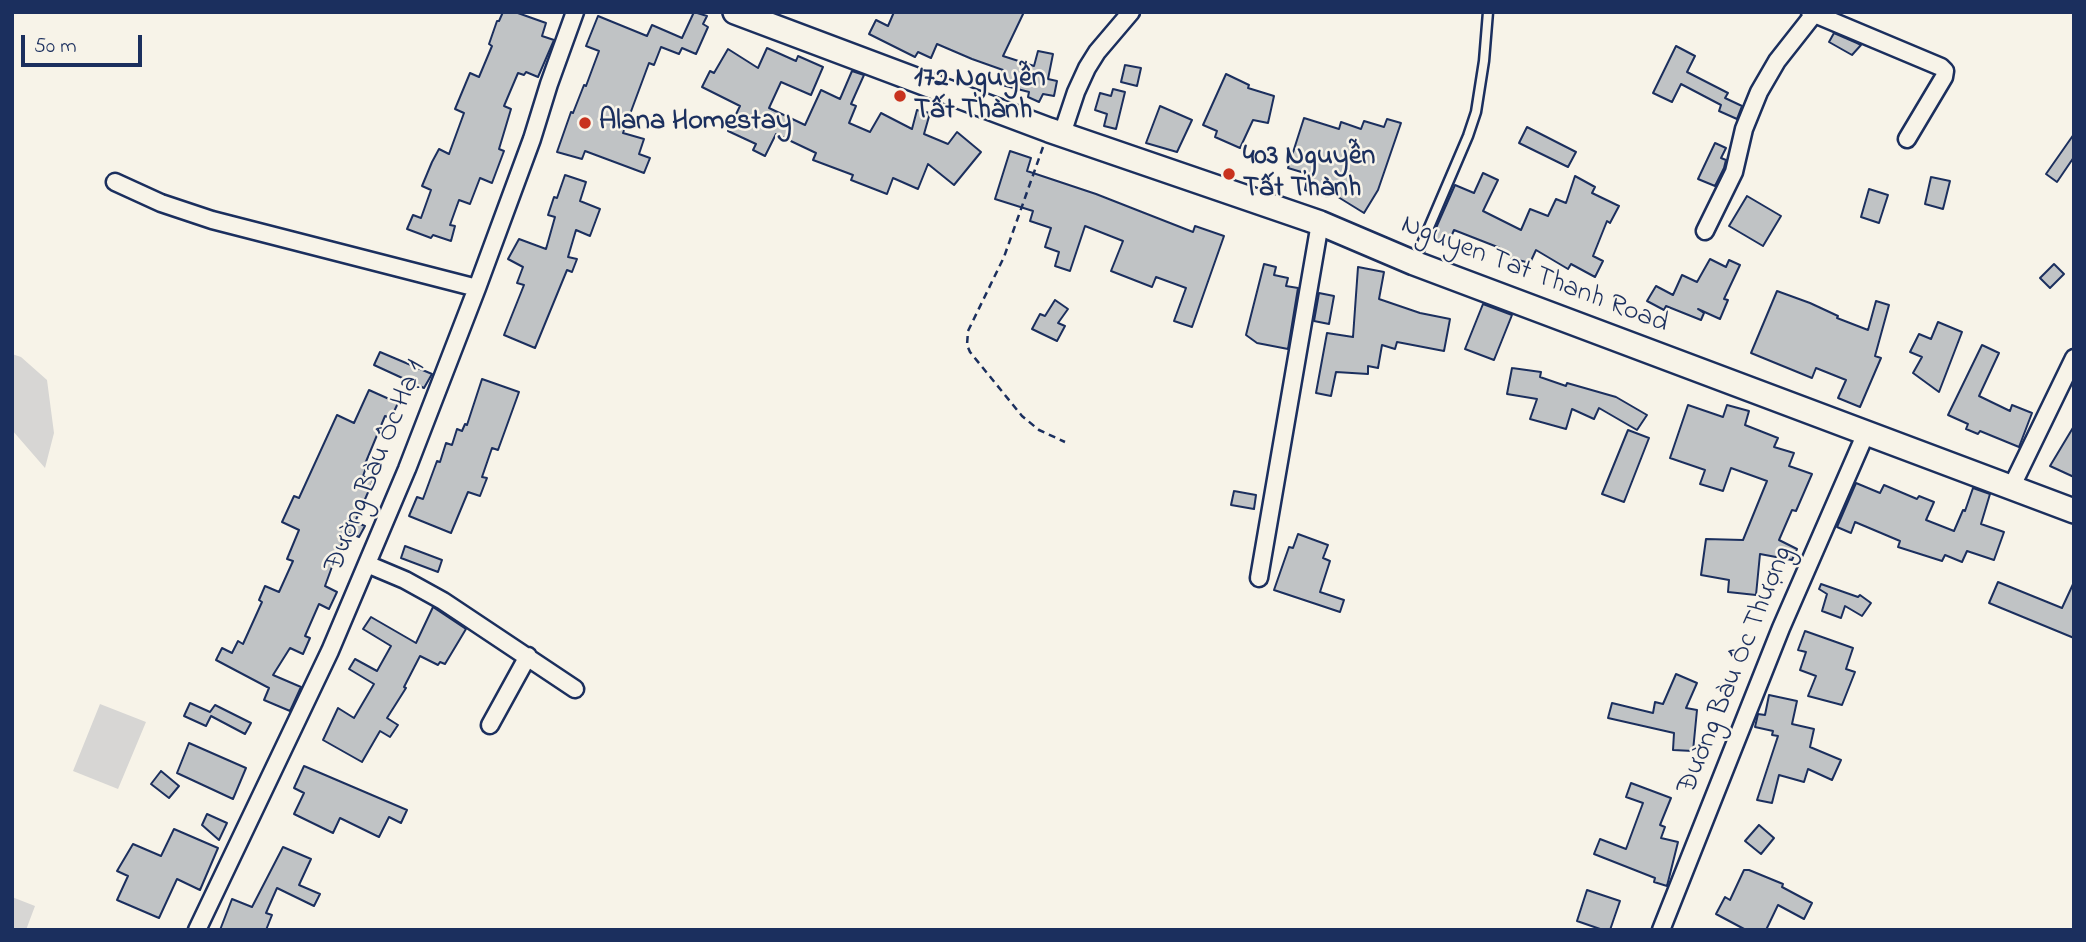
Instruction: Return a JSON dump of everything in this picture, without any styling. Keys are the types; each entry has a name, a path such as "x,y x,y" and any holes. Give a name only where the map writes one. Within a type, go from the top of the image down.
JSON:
{"main road":[{"name":"Nguyen Tat Thanh Road","path":"735,12 1056,132 1320,223 1414,263 2074,511"}],"street":[{"name":"Đường Bàu Ốc Hạ 1","path":"197,930 330,651 407,469 532,139 575,12"},
{"path":"1056,132 1097,51 1131,12"},
{"path":"1705,231 1734,172 1744,129 1759,92 1812,13 1945,71 1907,139"},
{"path":"114,181 161,203 212,220 477,288"},
{"path":"1259,578 1320,223"},
{"path":"2011,488 2074,358"},
{"name":"Đường Bàu Ốc Thượng","path":"1661,930 1781,628 1866,433"},
{"path":"367,564 424,590 575,689"},
{"path":"490,725 528,656"}],"lane":[{"path":"1414,263 1476,112 1488,12"}],"path":[{"path":"1056,132 1004,257 968,331 967,345 1022,416 1039,430 1065,442"}],"shaded area":[{"path":"12,354 21,357 47,380 54,433 45,468 12,430"},
{"path":"100,704 146,722 118,789 73,771"},
{"path":"12,897 35,906 26,930 12,930"}],"building":[{"path":"503,12 515,12 546,23 542,36 554,40 538,77 526,72 524,75 518,73 504,106 511,109 499,149 504,151 492,183 480,178 470,204 459,200 450,225 455,226 451,241 433,235 431,238 407,229 413,215 421,218 431,190 422,186 439,149 449,154 464,113 455,109 470,73 479,77 492,46 489,44 497,21"},
{"path":"694,12 707,16 703,24 708,27 696,54 682,48 679,54 661,47 654,65 649,63 623,133 644,139 639,154 650,158 644,173 585,151 582,159 557,152 571,112 573,113 584,85 586,86 599,51 586,46 598,16 647,36 652,25 682,38"},
{"path":"894,12 1024,12 1003,56 1034,66 1038,51 1053,54 1048,79 1057,81 1054,96 1043,94 1039,102 1028,97 1029,92 998,84 1003,70 937,44 931,58 918,52 915,57 869,34 876,20 888,26"},
{"path":"1834,33 1861,45 1852,55 1829,42"},
{"path":"1676,46 1695,56 1687,72 1728,93 1725,98 1742,106 1737,119 1719,111 1721,105 1681,84 1672,102 1653,93"},
{"path":"767,48 796,61 798,56 823,67 811,95 781,82 769,108 805,125 821,90 840,99 852,71 864,75 851,104 856,106 849,123 870,132 881,113 912,129 917,110 930,113 924,134 948,144 957,132 981,152 954,185 928,164 918,189 893,178 887,194 851,180 853,175 813,160 816,153 776,134 765,156 753,150 756,144 728,131 740,106 702,87 710,71 714,73 728,49 758,68"},
{"path":"1125,65 1141,68 1137,86 1121,82"},
{"path":"1226,74 1249,85 1248,88 1274,96 1268,123 1253,120 1240,148 1215,137 1217,131 1203,125"},
{"path":"1113,89 1125,92 1116,129 1104,126 1107,114 1095,110 1100,93 1111,96"},
{"path":"1160,106 1192,120 1177,152 1146,143"},
{"path":"1304,118 1339,129 1341,122 1361,129 1364,121 1384,127 1387,119 1401,123 1378,190 1364,213 1330,192 1328,197 1305,190 1308,174 1288,168"},
{"path":"1527,127 1576,152 1568,167 1519,143"},
{"path":"2074,134 2074,157 2057,182 2046,174"},
{"path":"1715,143 1726,148 1721,158 1726,160 1715,186 1698,179"},
{"path":"1010,151 1031,158 1027,171 1096,194 1193,232 1195,226 1224,236 1192,327 1174,321 1186,288 1156,277 1152,287 1111,271 1123,241 1085,226 1070,271 1055,266 1059,252 1045,247 1051,228 1030,221 1033,211 995,199"},
{"path":"1483,173 1498,180 1483,211 1521,230 1530,209 1548,216 1556,199 1566,203 1575,176 1595,187 1592,193 1619,206 1610,223 1607,221 1593,256 1603,261 1595,277 1571,264 1568,269 1536,250 1530,263 1514,259 1498,251 1500,248 1454,230 1448,244 1432,237 1455,185 1474,193"},
{"path":"565,175 586,182 580,201 600,209 590,236 576,230 568,257 577,259 572,272 567,270 535,348 504,335 524,285 517,283 523,267 508,259 519,239 546,249 555,217 548,215"},
{"path":"1931,177 1950,181 1943,209 1925,204"},
{"path":"1869,189 1888,195 1879,223 1861,217"},
{"path":"1747,196 1781,216 1763,246 1729,226"},
{"path":"1710,259 1726,267 1729,260 1740,265 1724,299 1728,300 1720,319 1698,309 1704,313 1701,320 1666,306 1664,310 1647,301 1656,286 1673,295 1682,275 1697,282"},
{"path":"1264,264 1276,267 1274,275 1288,278 1286,286 1298,288 1288,349 1257,343 1246,335"},
{"path":"2054,264 2064,274 2050,288 2040,278"},
{"path":"1358,267 1384,272 1379,299 1420,313 1450,319 1444,351 1397,342 1395,349 1382,345 1378,368 1368,366 1368,374 1336,372 1331,396 1316,393 1327,333 1353,337"},
{"path":"1777,291 1868,330 1876,301 1889,305 1875,356 1881,358 1860,407 1838,398 1846,380 1816,368 1812,378 1751,353"},
{"path":"1319,293 1334,296 1329,324 1314,321"},
{"path":"1055,300 1068,309 1058,323 1065,326 1057,341 1032,329 1040,314 1045,316"},
{"path":"1483,304 1512,315 1494,360 1465,349"},
{"path":"1938,322 1962,332 1939,392 1913,373 1922,357 1910,352 1919,334 1931,339"},
{"path":"1982,345 1999,353 1979,396 2010,411 2012,405 2032,413 2019,447 1980,431 1978,434 1966,429 1968,424 1948,415"},
{"path":"380,352 432,374 424,388 374,365"},
{"path":"1512,368 1541,372 1540,377 1566,386 1567,383 1616,397 1647,415 1637,430 1599,408 1594,419 1572,409 1566,429 1530,419 1537,399 1507,394"},
{"path":"482,379 519,392 498,450 492,448 482,477 487,478 480,496 468,492 451,533 409,516 417,497 423,499 446,443 452,445 457,429 462,431 465,424 467,425"},
{"path":"369,390 398,403 391,418 385,416 365,464 367,465 363,476 373,481 355,522 365,526 359,537 347,532 325,586 337,592 329,609 319,604 305,636 310,638 303,654 290,648 273,675 301,687 290,711 264,700 269,688 216,660 222,648 232,653 238,641 243,644 262,602 259,600 265,586 279,592 293,561 287,559 299,530 282,522 294,496 299,498 337,415 354,423"},
{"path":"1688,405 1723,417 1727,405 1749,411 1745,425 1778,438 1774,447 1794,453 1789,466 1812,474 1796,511 1792,510 1779,540 1797,549 1792,560 1760,554 1756,595 1728,592 1729,580 1701,575 1706,539 1743,540 1767,481 1731,468 1723,491 1700,484 1705,470 1670,458"},
{"path":"2074,426 2074,477 2050,466"},
{"path":"1628,430 1649,438 1624,502 1602,494"},
{"path":"1856,483 1880,493 1884,485 1917,499 1919,496 1934,502 1926,520 1954,531 1973,488 1990,494 1981,524 2004,532 1994,560 1967,551 1962,562 1945,555 1942,561 1898,547 1900,541 1855,522 1851,533 1837,527"},
{"path":"1234,491 1256,495 1254,509 1231,505"},
{"path":"1298,534 1328,545 1323,558 1330,561 1320,592 1344,600 1340,612 1274,590 1289,547 1293,548"},
{"path":"405,546 442,560 438,572 401,558"},
{"path":"1998,582 2062,608 2074,582 2074,638 1989,603"},
{"path":"1821,584 1858,597 1860,595 1871,603 1862,616 1845,606 1841,618 1822,611 1827,594 1819,589"},
{"path":"433,607 466,629 445,664 440,662 438,665 420,656 404,687 406,688 387,718 398,725 390,737 380,731 362,762 323,740 338,708 354,718 374,684 349,669 355,659 377,671 391,646 363,629 371,617 416,643"},
{"path":"1805,631 1853,648 1846,669 1855,672 1842,705 1808,696 1816,676 1800,670 1806,652 1798,650"},
{"path":"1676,674 1697,683 1686,708 1697,710 1693,751 1673,750 1674,733 1608,718 1612,703 1653,713 1655,702 1663,704"},
{"path":"1769,695 1797,701 1792,724 1814,729 1810,747 1841,760 1832,780 1808,769 1804,782 1779,775 1772,803 1757,800 1778,736 1772,735 1773,731 1755,727 1758,714 1765,715"},
{"path":"190,703 210,712 215,705 251,723 245,734 211,716 206,726 184,716"},
{"path":"189,743 246,768 233,799 177,773"},
{"path":"304,766 407,810 401,823 389,817 379,837 340,818 333,833 294,814 304,793 294,788"},
{"path":"161,771 179,786 169,798 151,784"},
{"path":"1631,783 1671,798 1660,825 1665,827 1661,838 1678,842 1667,886 1654,882 1655,878 1594,854 1600,839 1626,849 1643,803 1626,797"},
{"path":"207,814 227,823 219,840 202,825"},
{"path":"1759,825 1774,838 1761,854 1745,841"},
{"path":"174,829 218,848 200,890 177,879 159,918 117,900 128,876 117,871 133,844 161,856"},
{"path":"283,847 311,859 299,885 320,894 314,906 277,888 266,913 272,915 266,930 220,930 232,899 252,907"},
{"path":"1744,870 1783,884 1782,887 1812,903 1804,919 1778,905 1766,930 1746,930 1716,914 1725,897 1730,900"},
{"path":"1587,890 1620,901 1610,930 1577,921"}],"place":[{"name":"172 Nguyễn Tất Thành","path":"900,96"},
{"name":"Alana Homestay","path":"585,123"},
{"name":"403 Nguyễn Tất Thành","path":"1229,174"}]}
